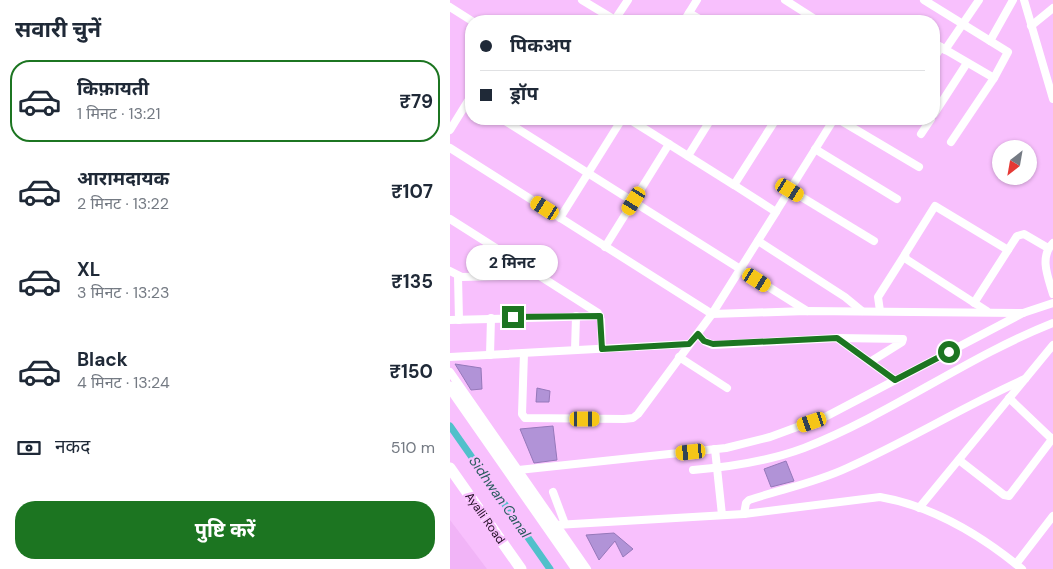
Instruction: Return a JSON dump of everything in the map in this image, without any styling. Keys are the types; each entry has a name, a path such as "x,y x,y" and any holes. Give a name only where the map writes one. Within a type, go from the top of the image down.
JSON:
{"highway":[{"path":"450,388 517,476 577,569"},
{"name":"Ayalli Road","path":"450,468 521,569"}],"street":[{"path":"582,0 605,15"},
{"path":"618,15 628,0"},
{"path":"692,15 689,13 697,0"},
{"path":"940,52 980,0"},
{"path":"990,41 1013,0"},
{"path":"1024,0 1052,88 1053,99"},
{"path":"788,1 809,15"},
{"path":"929,1 1008,52 994,78 951,142"},
{"path":"450,7 465,17"},
{"path":"1032,26 1053,8"},
{"path":"940,47 994,78"},
{"path":"940,105 967,64"},
{"path":"450,130 465,107"},
{"path":"512,125 807,311"},
{"path":"560,218 618,125"},
{"path":"638,125 776,212"},
{"path":"688,156 708,125"},
{"path":"734,185 772,125"},
{"path":"524,353 522,414 527,419 633,418 712,314 830,125"},
{"path":"848,125 919,167"},
{"path":"920,134 926,125"},
{"path":"605,247 669,144"},
{"path":"450,148 712,314 807,311 987,311 1023,313"},
{"path":"815,149 897,198"},
{"path":"790,190 874,240"},
{"path":"880,311 878,297 935,206 1008,250"},
{"path":"450,219 600,316"},
{"path":"974,303 1020,234 1050,245 1045,262 1053,294"},
{"path":"758,241 845,297 862,311"},
{"path":"904,256 987,311"},
{"path":"450,271 458,276 539,275"},
{"path":"458,276 460,320"},
{"path":"693,470 742,444 812,422 1023,313 1053,303"},
{"path":"575,350 576,316"},
{"path":"450,320 600,316"},
{"path":"600,316 602,349"},
{"path":"490,354 491,318"},
{"path":"517,476 715,458 772,458 855,426 999,348 1053,323"},
{"path":"698,334 704,341 713,344 837,338 904,340 870,362"},
{"path":"837,338 895,380"},
{"path":"450,356 689,344"},
{"path":"919,508 1053,345"},
{"path":"680,357 727,388"},
{"path":"450,372 517,476 556,525 587,569"},
{"path":"744,514 749,500 817,481 848,468 981,398 1025,379"},
{"path":"959,460 1004,496 1009,496 1052,438 1009,398"},
{"path":"715,458 722,515"},
{"path":"553,492 565,524"},
{"path":"556,525 744,514 880,498 900,501 919,508 979,538 1019,567 1053,516"}],"shaded area":[{"path":"450,520 487,569 450,569"}],"building":[{"path":"455,364 481,368 482,389 471,390"},
{"path":"537,388 550,391 549,402 536,402"},
{"path":"553,426 557,460 534,463 520,429"},
{"path":"786,461 794,481 771,487 764,469"},
{"path":"614,533 633,549 623,557 615,541 599,560 586,535"}],"waterway":[{"name":"Sidhwan Canal","path":"450,426 550,569"}],"route":[{"path":"513,317 600,316 602,349 689,344 698,334 704,341 713,344 837,338 895,380 949,352"}]}
